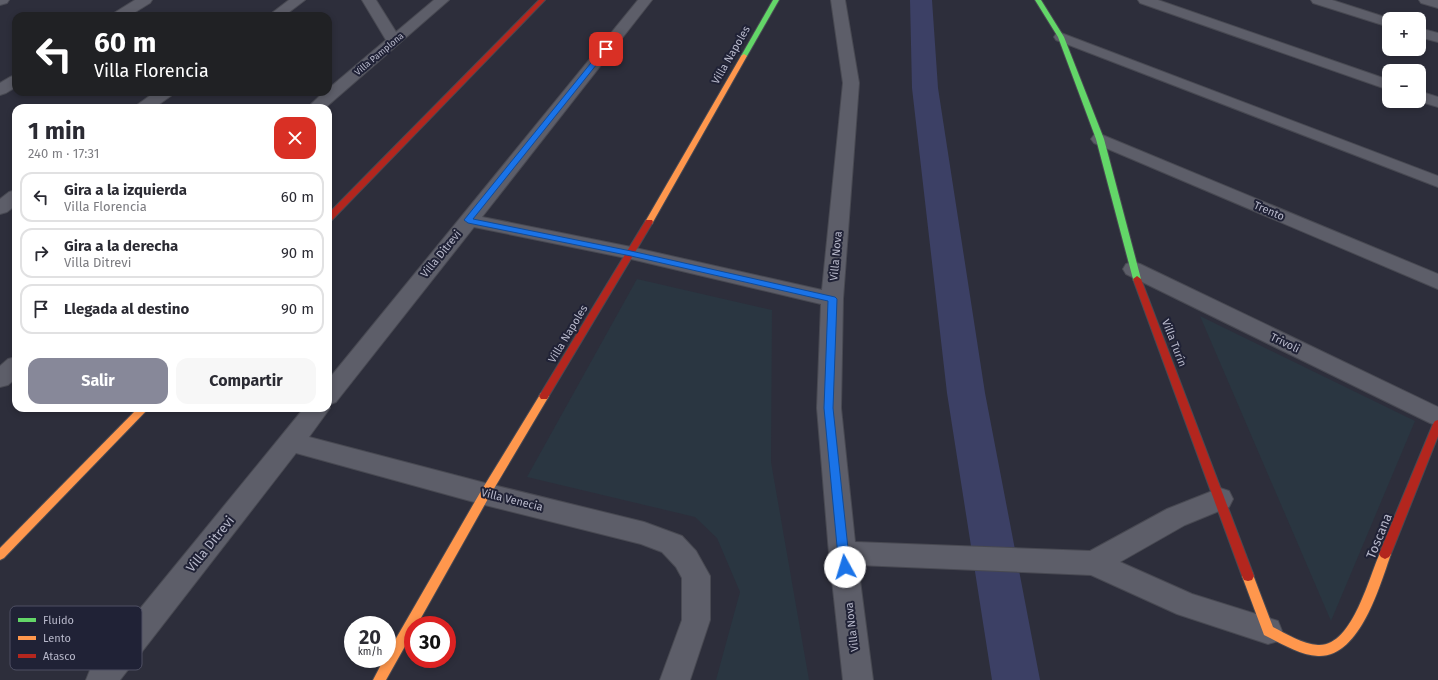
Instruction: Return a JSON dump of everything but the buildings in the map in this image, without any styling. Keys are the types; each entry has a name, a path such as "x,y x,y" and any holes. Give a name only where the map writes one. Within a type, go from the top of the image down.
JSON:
{"street":[{"path":"126,12 145,0"},
{"path":"281,12 298,0"},
{"path":"369,0 394,41"},
{"name":"Villa Pamplona","path":"332,94 442,0"},
{"path":"332,215 542,0"},
{"name":"Villa Ditrevi","path":"332,391 645,0"},
{"name":"Villa Napoles","path":"379,680 485,494 631,253 776,0"},
{"name":"Villa Nova","path":"838,0 851,83 832,299 828,408 858,680"},
{"name":"Villa Turín","path":"1038,0 1061,37 1100,139 1133,269 1268,631"},
{"path":"1145,0 1382,83"},
{"path":"1318,0 1382,21"},
{"path":"1426,0 1438,4"},
{"path":"1426,34 1438,38"},
{"path":"1061,37 1438,182"},
{"path":"0,90 12,82"},
{"path":"149,104 160,96"},
{"name":"Villa Pamplona","path":"320,104 329,96"},
{"path":"1426,98 1438,102"},
{"name":"Trento","path":"1100,139 1438,282"},
{"path":"468,220 631,253 832,299"},
{"name":"Trivoli","path":"1133,269 1438,417"},
{"path":"0,379 12,368"},
{"path":"0,555 140,412"},
{"name":"Villa Ditrevi","path":"142,629 315,412"},
{"name":"Toscana","path":"1268,631 1318,650 1332,649 1346,638 1358,622 1438,424"},
{"name":"Villa Venecia","path":"292,442 485,494 644,533 672,544 686,558 696,576 697,598 696,620 675,680"},
{"path":"1093,563 1176,518 1220,499"},
{"path":"843,553 1093,563 1187,604 1268,631"},
{"name":"Villa Ditrevi","path":"101,680 109,670"}],"shaded area":[{"path":"637,279 772,310 771,462 809,680 716,680 740,592 717,538 695,517 527,477"},
{"path":"1200,316 1415,421 1331,621"}],"waterway":[{"path":"921,0 925,88 966,393 1016,680"}],"traffic: fast":[{"path":"744,56 776,0"},
{"path":"1038,0 1061,37 1100,139 1137,279"}],"traffic: slow":[{"path":"649,222 744,56"},
{"path":"379,680 485,494 544,396"},
{"path":"0,555 140,412"},
{"path":"1248,576 1268,631 1304,647 1326,650 1336,646 1346,637 1355,625 1370,594 1385,554"}],"traffic: jam":[{"path":"332,215 542,0"},
{"path":"544,396 649,222"},
{"path":"1137,279 1248,576"},
{"path":"1385,554 1438,424"}],"route":[{"path":"606,49 468,220 631,253 832,299 828,408 845,567"}]}
